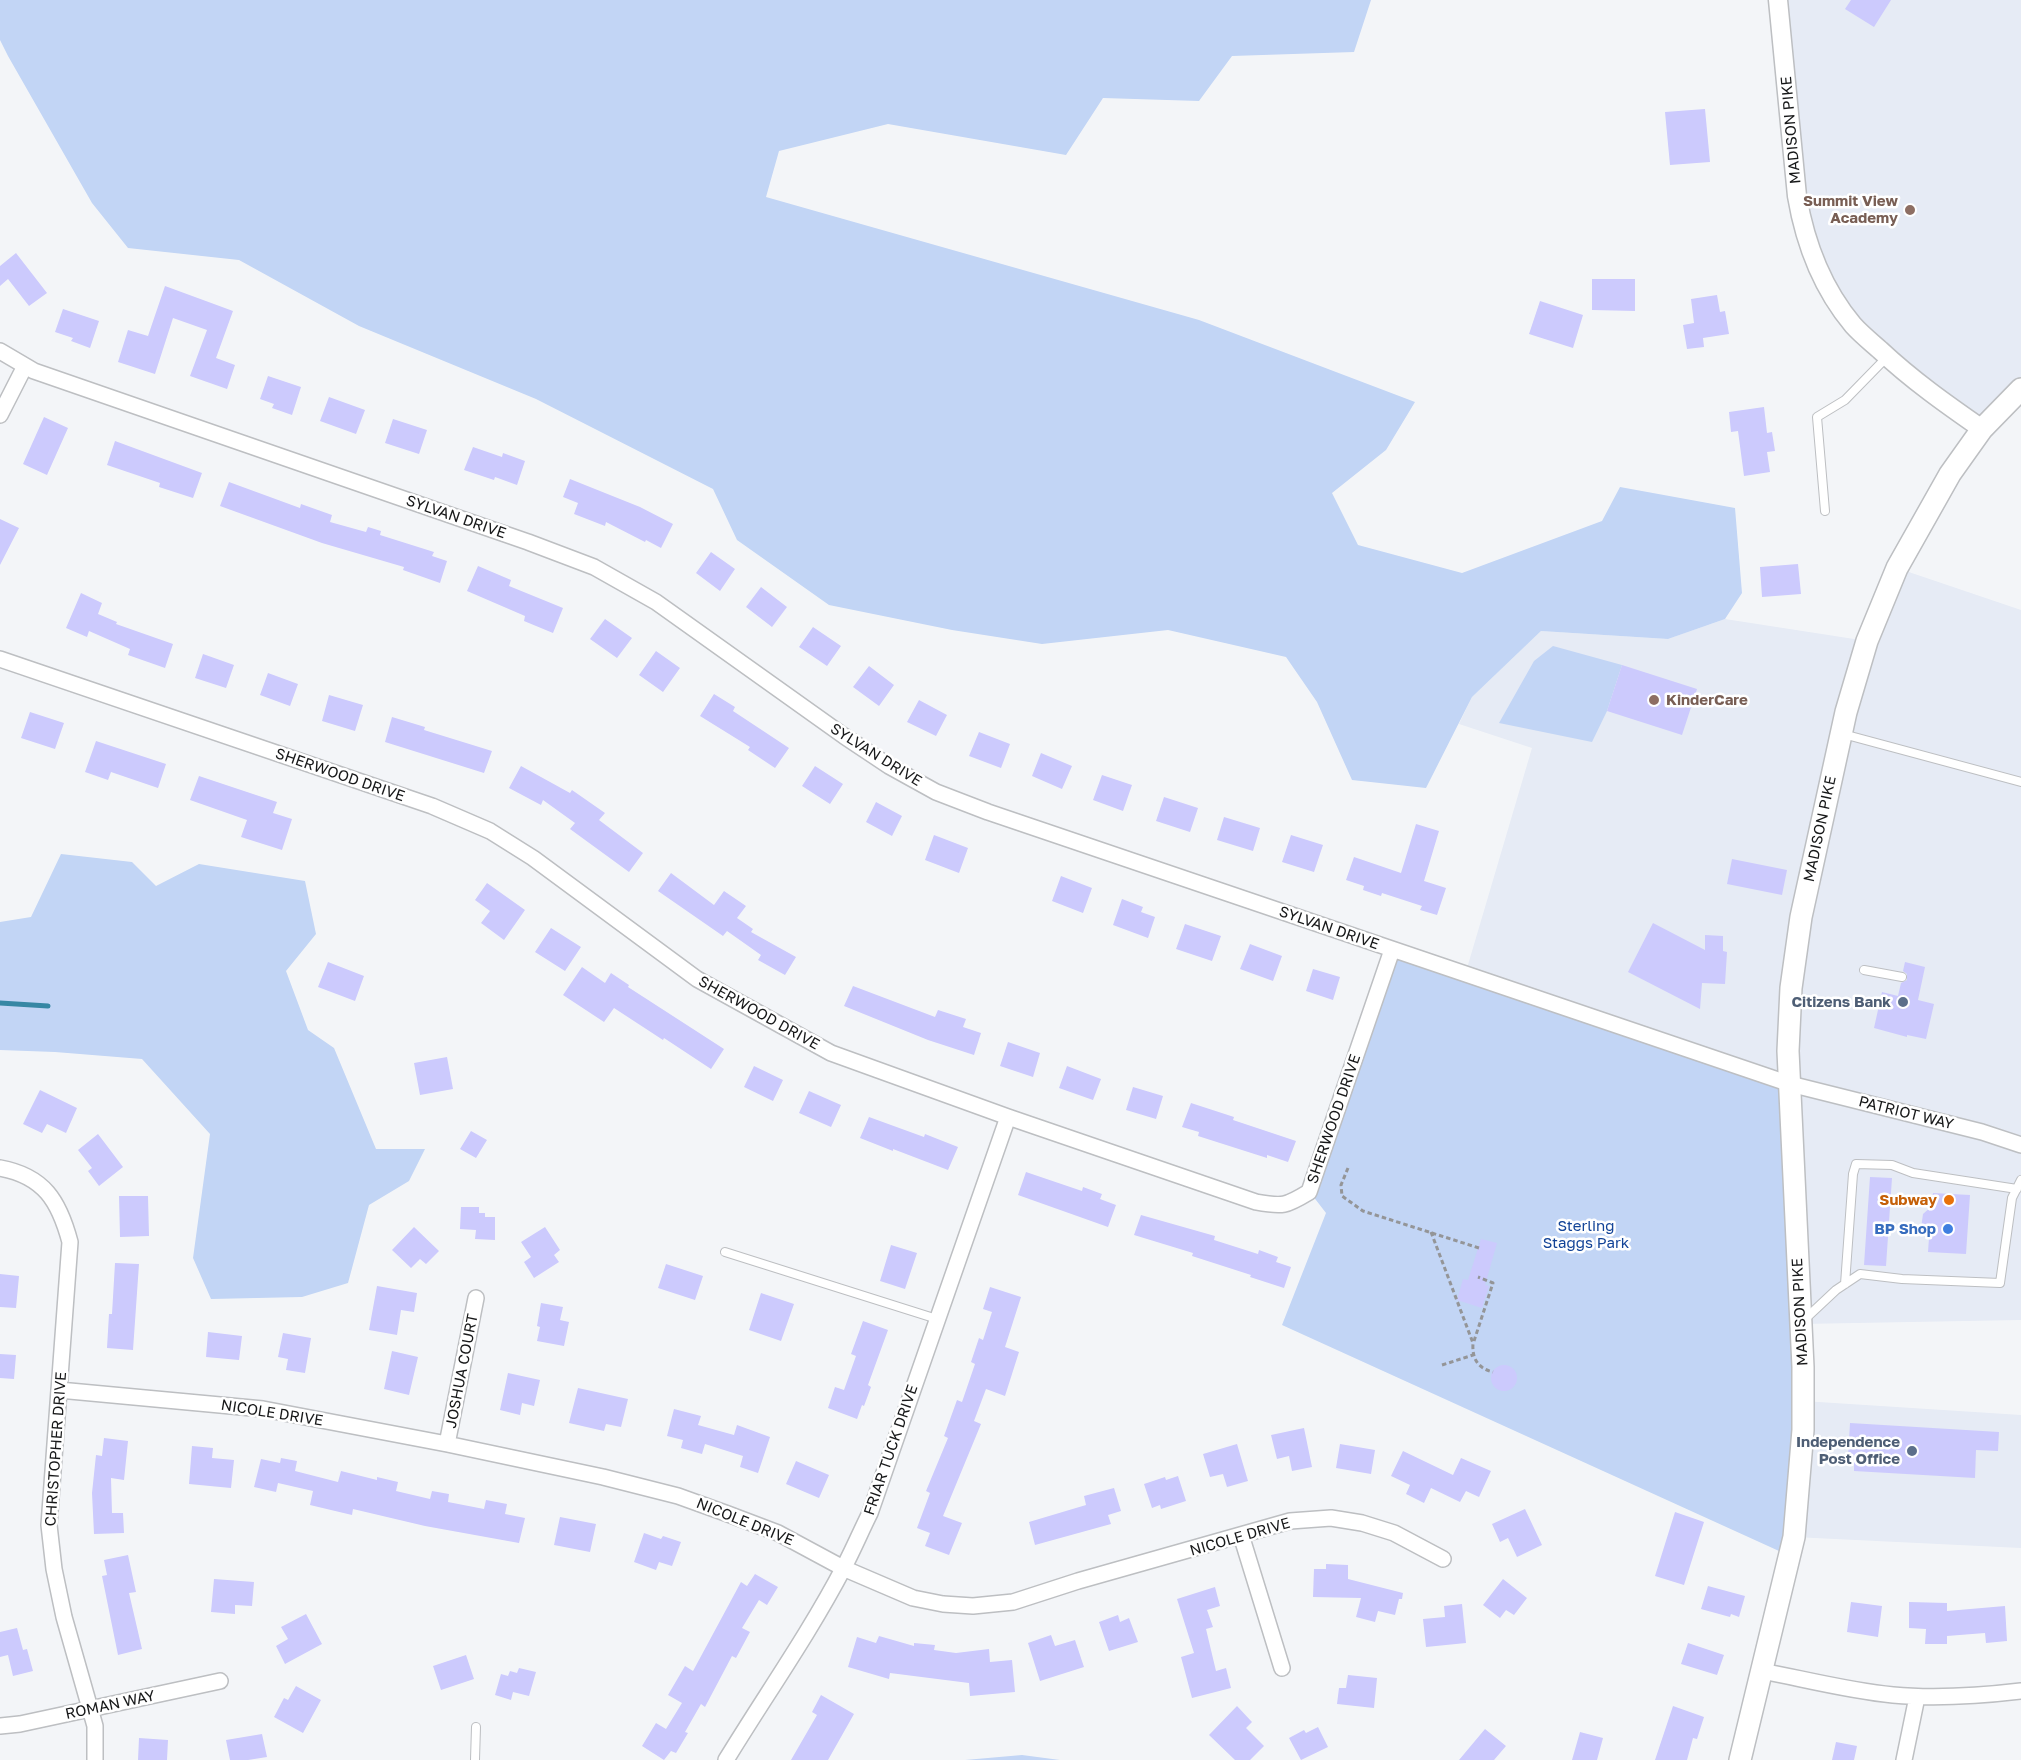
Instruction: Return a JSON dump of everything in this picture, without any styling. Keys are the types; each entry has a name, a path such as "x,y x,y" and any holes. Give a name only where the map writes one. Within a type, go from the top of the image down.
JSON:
{"main road":[{"path":"1982,429 2021,389"},
{"name":"MADISON PIKE","path":"1740,1760 1794,1537 1803,1430 1789,1014 1801,917 1841,734 1867,641 1897,568 1950,474 1982,429"}],"street":[{"name":"MADISON PIKE","path":"1778,0 1797,196 1802,224 1816,264 1834,299 1854,326 1919,386 1982,429"},
{"name":"SYLVAN DRIVE","path":"0,351 34,371 594,567 656,602 844,736 889,766 936,792 988,812 1790,1084"},
{"path":"0,415 25,366"},
{"name":"SHERWOOD DRIVE","path":"0,659 432,806 490,831 532,858 697,979 831,1053 1008,1117 1256,1202 1277,1206 1292,1203 1309,1191 1392,950"},
{"name":"PATRIOT WAY","path":"1790,1084 1982,1132 2021,1145"},
{"name":"FRIAR TUCK DRIVE","path":"726,1760 797,1647 843,1568 870,1513 1008,1117"},
{"name":"CHRISTOPHER DRIVE","path":"0,1168 17,1171 44,1188 56,1203 63,1217 70,1242 49,1525 54,1569 64,1617 95,1726 95,1760"},
{"name":"JOSHUA COURT","path":"447,1444 476,1298"},
{"name":"NICOLE DRIVE","path":"59,1390 263,1409 447,1444 678,1496 778,1533 843,1568 913,1598 943,1604 973,1606 1013,1602 1078,1581 1290,1521 1331,1518 1362,1523 1394,1533 1443,1558"},
{"path":"1242,1535 1282,1668"},
{"path":"1762,1671 1890,1695 1917,1697 2021,1691"},
{"name":"ROMAN WAY","path":"0,1726 220,1681"},
{"path":"1904,1760 1917,1697"}],"lane":[{"path":"1825,512 1817,417 1845,400 1887,357"},
{"path":"1841,734 2021,782"},
{"path":"1864,970 1902,977"},
{"path":"1845,1284 1853,1174 1856,1164 1892,1165 1913,1173 2017,1189"},
{"path":"1801,1324 1836,1290 1860,1274 1902,1279 2000,1283 2012,1198 2021,1180"},
{"path":"725,1252 937,1319"},
{"path":"475,1760 476,1727"}],"path":[{"path":"1348,1167 1341,1185 1342,1196 1363,1211 1479,1248"},
{"path":"1431,1233 1473,1343"},
{"path":"1478,1277 1493,1283 1473,1343 1473,1355 1483,1370 1493,1372"},
{"path":"1442,1365 1473,1355"}],"shaded area":[{"name":"Summit View Academy","path":"1778,0 2021,0 2021,389 1982,429 1887,357 1816,264"},
{"path":"1897,568 2021,610 2021,1320 1801,1324 1465,975 1532,748 1459,724 1472,697 1541,631 1668,639 1725,619 1867,641"},
{"path":"1803,1401 2021,1415 2021,1548 1794,1537"}],"green space":[{"path":"0,0 1371,0 1354,52 1232,56 1199,101 1103,98 1066,155 888,124 779,151 766,197 1199,320 1415,402 1386,450 1332,493 1358,545 1462,573 1602,521 1620,487 1735,508 1742,593 1725,619 1668,639 1541,631 1472,697 1426,788 1352,780 1317,702 1286,657 1168,630 1042,644 952,630 829,605 737,540 713,489 536,399 359,326 239,260 128,248 92,203 8,56 0,40"},
{"path":"1553,646 1622,665 1607,711 1592,742 1499,723 1534,661"},
{"path":"61,854 132,862 156,886 199,864 305,881 316,934 286,971 308,1030 334,1048 376,1149 425,1149 409,1181 369,1205 348,1283 302,1297 211,1299 193,1258 210,1134 142,1059 0,1050 0,922 31,917"},
{"name":"Sterling Staggs Park","path":"1392,950 1790,1084 1797,1226 1790,1556 1282,1325 1326,1213 1309,1191"},
{"path":"1022,1755 1060,1760 965,1760"}],"building":[{"path":"1851,0 1891,0 1874,27 1845,9"},
{"path":"1705,109 1710,162 1670,165 1665,112"},
{"path":"16,253 47,293 29,306 8,279 0,286 0,266"},
{"path":"1592,279 1635,279 1635,311 1592,310"},
{"path":"165,286 233,311 216,358 235,365 227,389 190,376 207,330 173,318 155,374 118,362 128,330 148,336"},
{"path":"1717,295 1720,312 1725,311 1729,334 1703,338 1704,347 1687,349 1683,325 1694,323 1691,299"},
{"path":"1540,301 1583,315 1573,348 1529,334"},
{"path":"63,309 99,321 90,348 71,341 73,338 55,332"},
{"path":"268,376 301,387 292,415 272,408 274,404 260,399"},
{"path":"329,397 365,410 356,434 320,421"},
{"path":"1764,407 1767,433 1772,432 1775,451 1767,452 1770,472 1744,476 1738,431 1731,432 1729,412"},
{"path":"44,417 68,428 47,475 23,464"},
{"path":"393,419 427,430 419,454 385,443"},
{"path":"115,441 202,473 193,498 159,487 160,483 107,465"},
{"path":"473,447 502,457 503,453 525,461 517,485 464,470"},
{"path":"570,479 640,507 673,524 661,548 606,522 605,526 574,514 578,503 563,497"},
{"path":"229,482 300,508 301,504 332,515 330,522 366,532 368,527 381,531 380,535 434,552 432,556 447,561 440,583 403,570 404,567 322,543 220,506"},
{"path":"0,519 19,528 0,565"},
{"path":"711,552 735,569 720,591 696,573"},
{"path":"1798,564 1801,594 1762,597 1760,567"},
{"path":"478,566 511,580 509,586 563,608 553,633 524,621 525,616 467,591"},
{"path":"761,587 787,607 772,627 746,607"},
{"path":"81,593 102,603 98,614 117,622 116,624 173,644 165,668 128,655 130,649 89,631 87,637 66,628"},
{"path":"605,619 632,638 617,658 590,639"},
{"path":"813,627 841,646 827,666 799,647"},
{"path":"656,651 680,668 663,692 639,675"},
{"path":"203,654 234,665 226,688 195,678"},
{"path":"1622,665 1697,689 1682,735 1607,711"},
{"path":"869,666 894,685 879,706 853,687"},
{"path":"268,673 298,684 290,706 260,695"},
{"path":"714,694 735,707 733,711 789,748 775,768 748,750 750,747 700,716"},
{"path":"329,695 363,705 355,731 322,721"},
{"path":"919,700 947,715 936,736 907,722"},
{"path":"30,712 64,723 55,749 21,738"},
{"path":"392,717 425,727 424,730 492,751 484,773 385,742"},
{"path":"979,732 1010,744 1001,768 969,756"},
{"path":"96,741 166,764 158,788 111,772 108,780 85,772"},
{"path":"1041,753 1072,766 1062,789 1032,776"},
{"path":"521,766 570,793 572,790 605,813 599,820 643,853 629,872 570,829 575,823 543,800 541,805 509,788"},
{"path":"815,766 843,784 830,804 802,786"},
{"path":"1102,775 1132,785 1123,811 1093,800"},
{"path":"199,776 277,802 273,813 292,819 282,850 241,837 247,820 190,800"},
{"path":"1164,797 1198,808 1190,832 1156,821"},
{"path":"876,802 902,816 892,836 866,822"},
{"path":"1224,817 1260,828 1253,851 1217,840"},
{"path":"1416,824 1439,831 1424,881 1446,888 1437,915 1420,910 1422,906 1382,893 1381,896 1363,890 1364,886 1346,880 1354,857 1401,873"},
{"path":"934,835 968,848 959,873 925,860"},
{"path":"1291,835 1323,845 1314,872 1282,862"},
{"path":"1732,859 1787,870 1782,895 1727,884"},
{"path":"671,873 714,905 724,891 746,906 737,918 753,929 751,932 796,957 785,975 758,960 761,955 727,931 723,936 658,891"},
{"path":"1061,876 1092,888 1083,913 1052,901"},
{"path":"487,883 525,910 504,940 481,923 490,911 475,900"},
{"path":"1122,899 1143,907 1141,912 1155,917 1148,938 1113,925"},
{"path":"1653,923 1705,950 1705,935 1723,936 1723,951 1727,952 1725,984 1702,983 1700,1009 1628,972"},
{"path":"1185,924 1221,936 1212,961 1176,949"},
{"path":"551,928 581,947 565,971 535,952"},
{"path":"1250,944 1282,956 1273,981 1240,969"},
{"path":"328,962 364,976 355,1001 318,987"},
{"name":"Citizens Bank","path":"1905,962 1925,967 1918,1000 1934,1004 1926,1039 1907,1035 1907,1037 1874,1028 1882,992 1898,996 1901,983 1907,980 1907,974 1903,971"},
{"path":"582,967 605,983 611,973 629,985 628,987 724,1049 711,1069 614,1008 604,1022 563,995"},
{"path":"1313,969 1340,977 1333,1000 1306,991"},
{"path":"853,986 935,1017 938,1010 966,1019 963,1027 981,1033 974,1055 928,1040 844,1006"},
{"path":"1008,1042 1040,1053 1033,1077 1000,1066"},
{"path":"447,1057 453,1089 420,1095 414,1063"},
{"path":"754,1066 783,1080 773,1101 744,1087"},
{"path":"1067,1066 1101,1079 1093,1100 1059,1088"},
{"path":"1133,1087 1163,1096 1156,1119 1126,1110"},
{"path":"40,1090 77,1108 66,1133 47,1124 42,1133 23,1124"},
{"path":"809,1091 841,1105 831,1127 799,1113"},
{"path":"1191,1103 1296,1141 1288,1162 1267,1155 1267,1158 1198,1136 1199,1132 1182,1127"},
{"path":"869,1117 958,1147 948,1170 860,1138"},
{"path":"471,1131 487,1140 476,1158 460,1149"},
{"path":"98,1134 123,1167 99,1186 88,1171 92,1168 78,1150"},
{"path":"1026,1172 1082,1191 1083,1187 1102,1194 1100,1199 1116,1205 1108,1227 1018,1195"},
{"path":"1870,1177 1892,1178 1886,1266 1864,1265"},
{"path":"1933,1193 1970,1195 1966,1254 1928,1252 1929,1238 1921,1228 1923,1214 1932,1206"},
{"path":"119,1196 148,1196 149,1236 120,1237"},
{"path":"461,1207 479,1207 479,1213 485,1213 485,1217 495,1217 495,1240 475,1239 476,1230 460,1229"},
{"path":"1141,1215 1215,1236 1214,1240 1258,1254 1259,1250 1278,1257 1276,1262 1291,1267 1284,1288 1192,1256 1193,1253 1134,1235"},
{"path":"414,1227 439,1251 426,1264 420,1259 411,1268 392,1250"},
{"path":"545,1227 560,1250 554,1255 559,1262 534,1278 524,1262 531,1257 521,1242"},
{"path":"1481,1239 1497,1243 1485,1285 1489,1286 1482,1308 1457,1300 1463,1279 1468,1280"},
{"path":"891,1245 917,1253 905,1289 880,1281"},
{"path":"115,1263 139,1264 133,1350 107,1348"},
{"path":"666,1264 703,1276 695,1300 658,1288"},
{"path":"0,1274 19,1276 16,1308 0,1307"},
{"path":"377,1286 417,1293 414,1312 401,1310 397,1335 369,1330"},
{"path":"990,1287 1021,1297 1005,1347 1019,1352 1005,1396 986,1389 974,1421 981,1424 943,1516 962,1523 949,1555 925,1546 930,1533 917,1528 930,1493 926,1491 948,1438 944,1436 957,1400 962,1402 975,1364 971,1362 979,1338 983,1340 992,1312 983,1309"},
{"path":"761,1293 794,1304 781,1341 749,1330"},
{"path":"541,1303 563,1307 560,1320 569,1322 564,1346 537,1341"},
{"path":"863,1321 888,1330 868,1385 871,1387 857,1419 828,1408 835,1387 844,1390 856,1356 851,1354"},
{"path":"208,1332 242,1336 239,1360 206,1357"},
{"path":"283,1333 311,1338 305,1373 286,1370 288,1359 278,1357"},
{"path":"392,1351 418,1357 409,1395 384,1389"},
{"path":"0,1354 16,1355 14,1379 0,1378"},
{"path":"1504,1365 1513,1369 1517,1378 1513,1387 1504,1391 1495,1387 1491,1378 1495,1369"},
{"path":"508,1373 540,1380 534,1406 522,1403 520,1415 500,1410"},
{"path":"578,1388 628,1399 621,1427 606,1424 604,1431 569,1423"},
{"path":"674,1409 701,1416 698,1425 734,1435 737,1425 770,1437 758,1473 740,1467 743,1456 705,1444 702,1454 681,1448 683,1440 667,1436"},
{"name":"Independence Post Office","path":"1850,1423 1999,1432 1998,1451 1976,1450 1975,1478 1854,1471 1854,1457 1848,1457"},
{"path":"1304,1428 1312,1467 1292,1471 1289,1456 1277,1459 1271,1435"},
{"path":"104,1438 128,1441 124,1480 111,1478 112,1513 123,1513 124,1533 94,1534 92,1493 96,1455 102,1456"},
{"path":"1237,1444 1248,1481 1227,1487 1223,1474 1210,1477 1203,1454"},
{"path":"1340,1444 1375,1450 1371,1474 1336,1468"},
{"path":"192,1446 213,1448 212,1458 234,1460 231,1488 189,1484"},
{"path":"1403,1451 1453,1475 1461,1458 1491,1471 1479,1497 1466,1491 1460,1502 1431,1488 1424,1503 1406,1494 1410,1485 1391,1476"},
{"path":"281,1458 297,1461 295,1471 338,1482 341,1471 377,1480 377,1477 398,1482 396,1491 430,1499 432,1491 449,1494 448,1502 484,1509 486,1500 507,1504 505,1514 525,1518 519,1543 425,1526 353,1509 352,1515 310,1505 313,1491 278,1483 276,1492 254,1487 261,1459 280,1463"},
{"path":"796,1461 829,1475 819,1498 786,1484"},
{"path":"1178,1476 1186,1501 1161,1509 1160,1505 1152,1508 1144,1484 1165,1477 1166,1480"},
{"path":"1114,1488 1121,1511 1108,1515 1111,1524 1035,1545 1029,1522 1086,1505 1084,1496"},
{"path":"1525,1509 1542,1545 1517,1557 1508,1538 1500,1542 1492,1524"},
{"path":"1675,1512 1704,1522 1684,1585 1655,1576"},
{"path":"560,1517 596,1524 590,1552 554,1545"},
{"path":"644,1533 661,1539 663,1536 681,1542 672,1566 659,1562 656,1570 634,1562"},
{"path":"128,1555 136,1592 129,1593 142,1649 118,1655 102,1576 107,1575 104,1560"},
{"path":"1326,1564 1348,1565 1348,1579 1403,1593 1395,1615 1378,1611 1375,1622 1356,1617 1361,1598 1313,1597 1314,1569 1326,1569"},
{"path":"755,1574 778,1587 767,1605 759,1600 742,1628 750,1632 736,1658 732,1656 705,1707 701,1704 676,1753 671,1751 664,1760 642,1746 656,1723 666,1729 682,1703 668,1695 685,1666 693,1671 741,1582 747,1586"},
{"path":"214,1579 254,1582 252,1606 235,1605 235,1614 211,1612"},
{"path":"1503,1579 1527,1598 1514,1615 1506,1610 1500,1618 1483,1605"},
{"path":"1708,1586 1745,1596 1739,1617 1731,1614 1730,1617 1701,1609"},
{"path":"1215,1587 1220,1606 1207,1610 1213,1627 1206,1629 1216,1671 1226,1668 1231,1688 1192,1698 1181,1657 1194,1653 1177,1599"},
{"path":"1851,1602 1882,1606 1878,1637 1847,1632"},
{"path":"1909,1602 1947,1603 1947,1611 2005,1606 2007,1641 1986,1643 1985,1633 1947,1636 1947,1644 1925,1644 1926,1629 1909,1628"},
{"path":"1462,1604 1466,1643 1426,1647 1423,1619 1445,1617 1444,1606"},
{"path":"306,1614 322,1644 285,1664 276,1646 288,1639 281,1627"},
{"path":"1118,1615 1120,1622 1129,1618 1138,1642 1109,1651 1099,1622"},
{"path":"17,1628 23,1650 27,1649 33,1671 13,1676 8,1655 0,1657 0,1632"},
{"path":"1051,1635 1055,1646 1075,1640 1084,1667 1040,1681 1028,1643"},
{"path":"879,1636 914,1646 914,1643 935,1645 934,1650 956,1653 989,1649 990,1662 1012,1660 1015,1692 970,1696 969,1683 890,1673 889,1679 848,1667 857,1637 876,1643"},
{"path":"1688,1643 1724,1655 1717,1675 1681,1664"},
{"path":"466,1655 474,1679 441,1690 433,1666"},
{"path":"519,1668 536,1672 529,1696 513,1692 511,1700 495,1695 501,1674 508,1676 510,1671 517,1673"},
{"path":"1348,1675 1377,1678 1374,1708 1337,1704 1339,1688 1346,1688"},
{"path":"296,1686 321,1700 303,1733 274,1717 284,1698 288,1700"},
{"path":"821,1695 854,1714 828,1760 791,1760 817,1715 812,1712"},
{"path":"1237,1706 1252,1722 1246,1728 1264,1746 1250,1760 1235,1760 1209,1735"},
{"path":"1673,1706 1704,1717 1697,1739 1693,1738 1687,1760 1655,1760"},
{"path":"1318,1727 1328,1747 1301,1760 1289,1738 1304,1730 1306,1733"},
{"path":"1485,1729 1506,1746 1494,1760 1459,1760"},
{"path":"1580,1732 1603,1738 1597,1760 1572,1760"},
{"path":"262,1734 267,1757 230,1760 226,1740"},
{"path":"139,1738 168,1740 167,1760 138,1760"},
{"path":"1836,1742 1857,1746 1854,1760 1832,1760"}],"waterway":[{"path":"0,1003 48,1006"}],"place":[{"name":"Summit View Academy","path":"1910,210"},
{"name":"KinderCare","path":"1654,700"},
{"name":"Citizens Bank","path":"1903,1002"},
{"name":"Subway","path":"1949,1200"},
{"name":"BP Shop","path":"1948,1229"},
{"name":"Independence Post Office","path":"1912,1451"}]}
